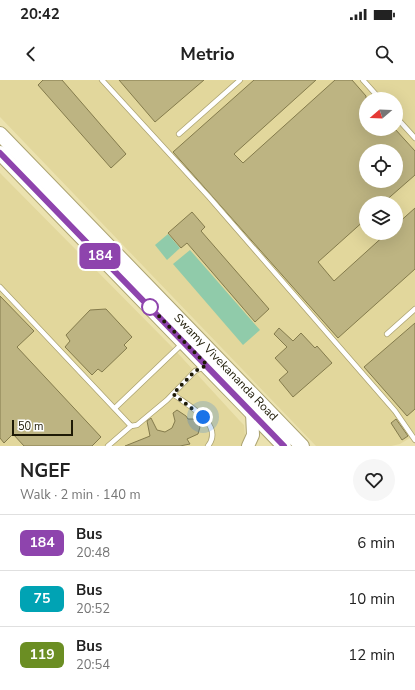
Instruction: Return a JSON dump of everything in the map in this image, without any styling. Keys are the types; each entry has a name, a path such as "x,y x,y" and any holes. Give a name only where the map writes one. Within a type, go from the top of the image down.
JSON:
{"main road":[{"name":"Swamy Vivekananda Road","path":"0,134 302,446"},
{"name":"Swamy Vivekananda Road","path":"0,153 284,446"},
{"path":"248,446 253,434 252,412"}],"lane":[{"path":"102,80 209,197 395,411 415,440"},
{"path":"179,134 240,80"},
{"path":"363,80 374,92"},
{"path":"403,125 415,138"},
{"path":"0,287 131,426"},
{"path":"387,334 415,309"},
{"path":"115,408 184,342"},
{"path":"108,446 131,426 137,425 173,394 195,371 207,365"},
{"path":"173,394 208,422 212,435 208,446"}],"shaded area":[{"path":"0,80 415,80 415,435 400,444 391,446 316,446 0,117"},
{"path":"0,173 173,348 244,425 245,435 242,446 0,446"}],"green space":[{"path":"168,234 180,248 167,260 155,245"},
{"path":"190,250 260,330 243,345 173,264"}],"building":[{"path":"43,80 62,80 126,154 111,168 38,85"},
{"path":"119,80 204,80 155,122"},
{"path":"254,80 316,80 234,154 243,163 335,80 352,80 362,92 359,92 359,136 401,136 415,151 415,175 403,186 403,144 359,144 359,188 400,188 391,196 359,196 359,225 318,262 334,281 379,240 403,240 403,219 415,208 415,269 338,338 173,152"},
{"path":"192,212 205,227 201,231 269,309 255,322 187,243 181,248 168,233"},
{"path":"0,296 34,331 17,347 101,437 92,446 24,446 13,434 4,443 0,438"},
{"path":"106,309 132,337 124,345 127,348 102,372 98,369 92,375 65,347 70,341 66,335 90,310"},
{"path":"415,323 415,409 407,416 364,367"},
{"path":"279,328 293,341 301,333 315,348 317,346 332,363 293,397 279,380 288,372 275,358 287,347 274,334"},
{"path":"177,410 188,419 193,419 200,427 198,434 187,439 190,444 180,446 125,446 150,436 147,421 151,418 157,430 165,432 172,428 175,421 173,413"},
{"path":"396,419 408,436 402,440 391,423"}],"bus line":[{"name":"184","path":"0,153 284,446"}],"route":[{"path":"150,307 147,304 207,365 195,371 173,394 203,417"}]}
